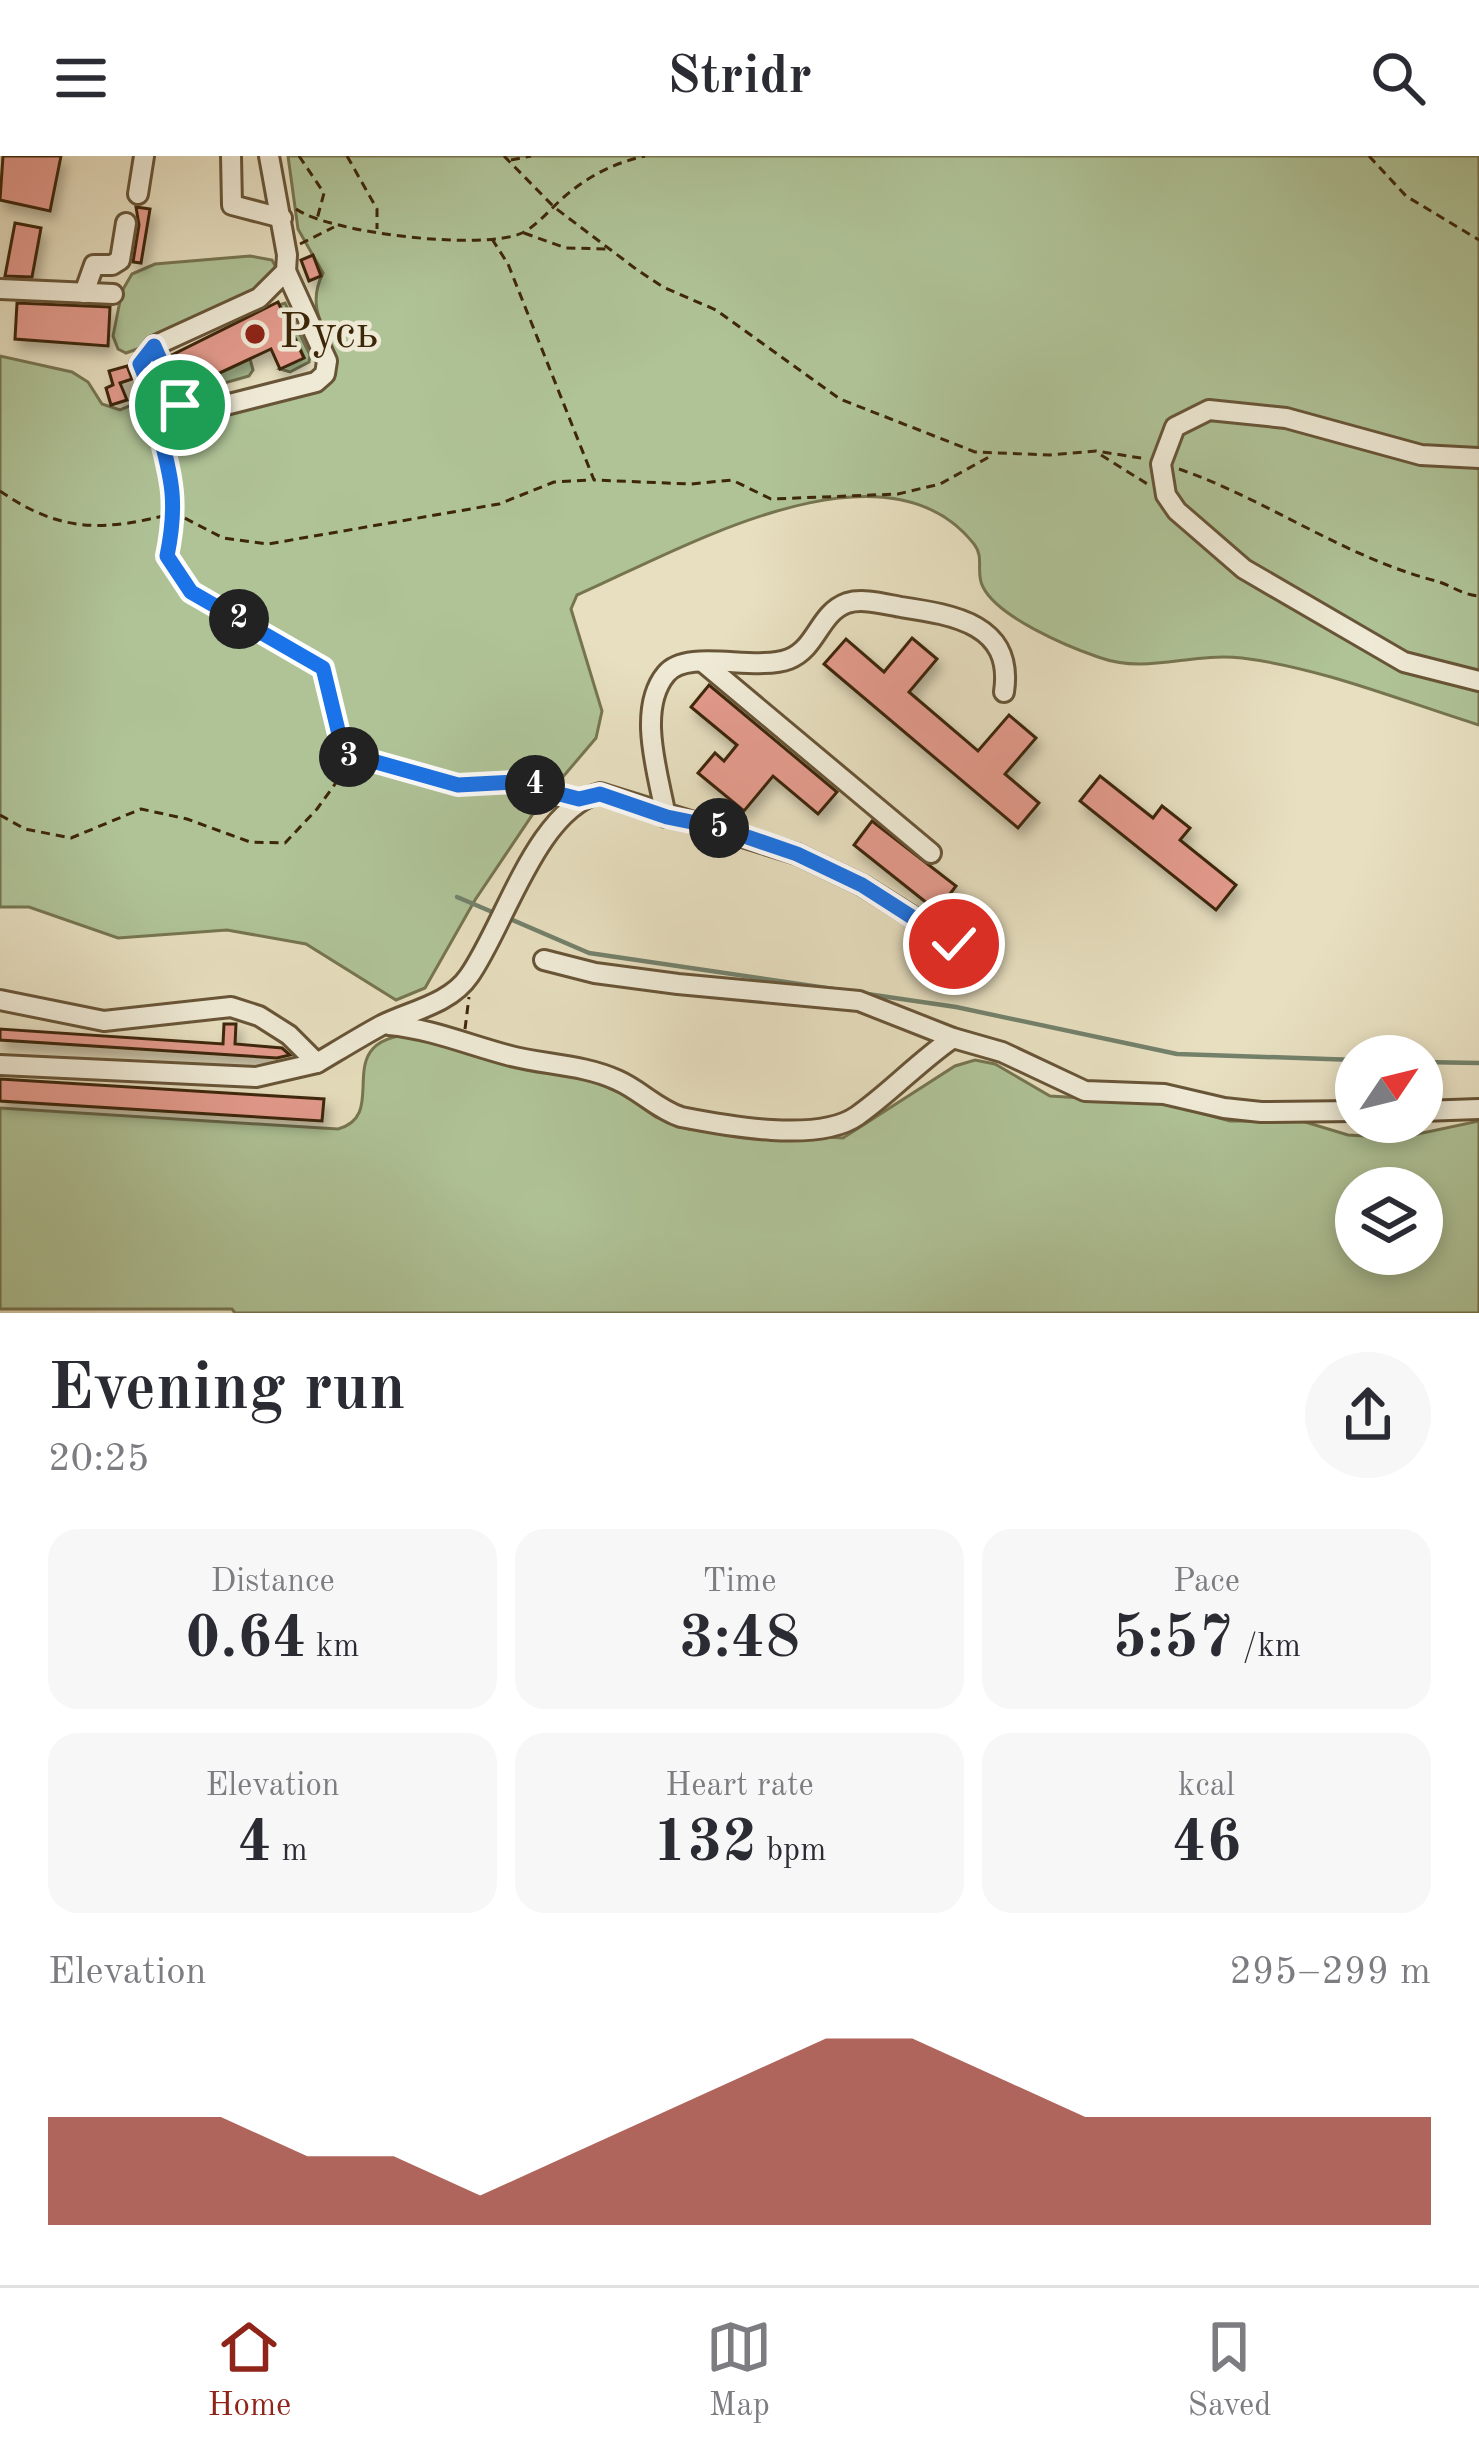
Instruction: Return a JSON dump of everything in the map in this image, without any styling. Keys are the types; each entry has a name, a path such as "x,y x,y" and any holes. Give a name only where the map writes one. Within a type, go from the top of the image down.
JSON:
{"street":[{"path":"138,194 145,156"},
{"path":"231,156 232,206 282,218"},
{"path":"154,346 180,405 194,413 316,382 325,374 328,361 286,271 282,218 269,156"},
{"path":"84,293 94,265 120,260 127,223"},
{"path":"153,393 140,364 154,346 259,298 286,271"},
{"path":"0,290 113,294"},
{"path":"1479,458 1421,455 1286,418 1209,410 1174,427 1161,464 1166,495 1177,511 1244,569 1404,662 1479,681"},
{"path":"667,817 652,716 665,675 686,660 768,664 791,658 807,648 827,615 843,604 860,601 945,614 988,634 1003,654 1004,692"},
{"path":"704,663 931,853"},
{"path":"0,1065 256,1077 317,1063 384,1024 452,994 469,977 511,896 560,818 579,799 600,794 797,854 862,885 954,944"},
{"path":"544,960 596,973 678,984 859,1001 952,1038 1002,1052 1085,1091 1164,1094 1261,1112 1335,1112"},
{"path":"0,1000 104,1021 232,1007 259,1016 289,1035 317,1063"},
{"path":"384,1024 430,1029 506,1055 591,1071 619,1081 681,1117 805,1130 828,1130 856,1116 952,1038"},
{"path":"1443,1110 1479,1109"}],"path":[{"path":"299,156 323,194 316,220"},
{"path":"347,156 377,208 377,231"},
{"path":"507,158 531,156"},
{"path":"277,191 300,213 336,226 446,240 492,239 523,233 600,172 645,156"},
{"path":"1369,156 1406,196 1479,240"},
{"path":"507,158 554,207 663,287 716,310 840,399 921,434 993,455 1096,452 1161,464 1214,482 1385,566 1438,581 1463,595 1479,596"},
{"path":"286,248 336,226"},
{"path":"523,233 566,248 610,248"},
{"path":"492,239 508,263 594,480"},
{"path":"153,393 175,514 167,556 191,592 323,668 343,751 352,761"},
{"path":"1096,452 1166,495"},
{"path":"0,491 28,510 83,527 120,527 175,514 223,538 268,544 499,504 554,482 733,480 771,499 898,494 940,484 993,455"},
{"path":"352,761 369,760 458,785 513,782 579,799"},
{"path":"0,815 25,830 71,838 141,809 187,819 250,842 285,843 352,761"},
{"path":"464,1039 469,977"}],"green space":[{"path":"288,156 1479,156 1479,725 1332,677 1272,663 1223,657 1134,664 1098,657 1052,638 1003,609 983,587 974,544 935,512 888,498 835,498 723,529 577,595 571,609 602,711 596,738 539,805 475,900 425,988 396,1000 306,944 227,930 118,938 29,907 0,907 0,356 72,372 88,382 102,404 120,410 160,393 166,395 174,412 195,422 320,389 335,363 317,309 323,273 298,229"},
{"path":"250,256 272,260 278,271 254,296 140,348 126,353 118,349 113,336 122,291 132,274 155,264"},
{"path":"285,303 310,355 309,362 290,372 280,369 304,357 290,319 279,305"},
{"path":"250,359 253,370 249,376 193,392 186,389"},
{"path":"415,1034 586,1078 625,1095 656,1117 689,1129 843,1138 955,1066 975,1060 995,1064 1050,1096 1164,1103 1230,1121 1302,1121 1335,1131 1335,1143 1443,1143 1443,1129 1479,1121 1479,1313 0,1309 0,1108 338,1129 353,1121 361,1109 366,1062 373,1049 388,1039"}],"building":[{"path":"3,156 61,156 50,211 0,200"},
{"path":"136,207 150,209 141,263 133,262 139,225"},
{"path":"15,223 41,228 32,277 5,276"},
{"path":"313,255 321,276 309,281 301,260"},
{"name":"Русь","path":"278,302 304,358 280,369 271,349 187,388 172,355"},
{"path":"17,303 110,307 108,346 15,339"},
{"path":"127,366 132,379 120,383 127,400 111,405 106,388 113,385 109,371"},
{"path":"912,638 937,659 909,692 978,751 1009,715 1036,738 1005,774 1039,803 1018,828 824,664 846,639 884,672"},
{"path":"709,685 837,792 818,814 773,776 744,811 698,773 715,753 724,761 737,745 691,707"},
{"path":"1100,776 1153,818 1162,806 1190,828 1180,840 1236,885 1216,910 1080,801"},
{"path":"872,821 956,886 937,911 854,845"},
{"path":"224,1024 236,1024 235,1044 282,1048 290,1055 277,1058 0,1040 0,1029 223,1044"},
{"path":"0,1079 324,1099 322,1121 0,1101"}],"waterway":[{"path":"457,897 497,914"},
{"path":"508,918 589,953 956,1007 1177,1054 1335,1059"},
{"path":"1443,1062 1479,1063"}],"place":[{"name":"Русь","path":"255,334"}],"route":[{"path":"180,405 154,346 140,364 153,393 168,456 175,514 167,556 191,592 323,668 343,751 352,761 369,760 458,785 513,782 579,799 600,794 667,817 721,828 797,854 862,885 954,944"}]}
